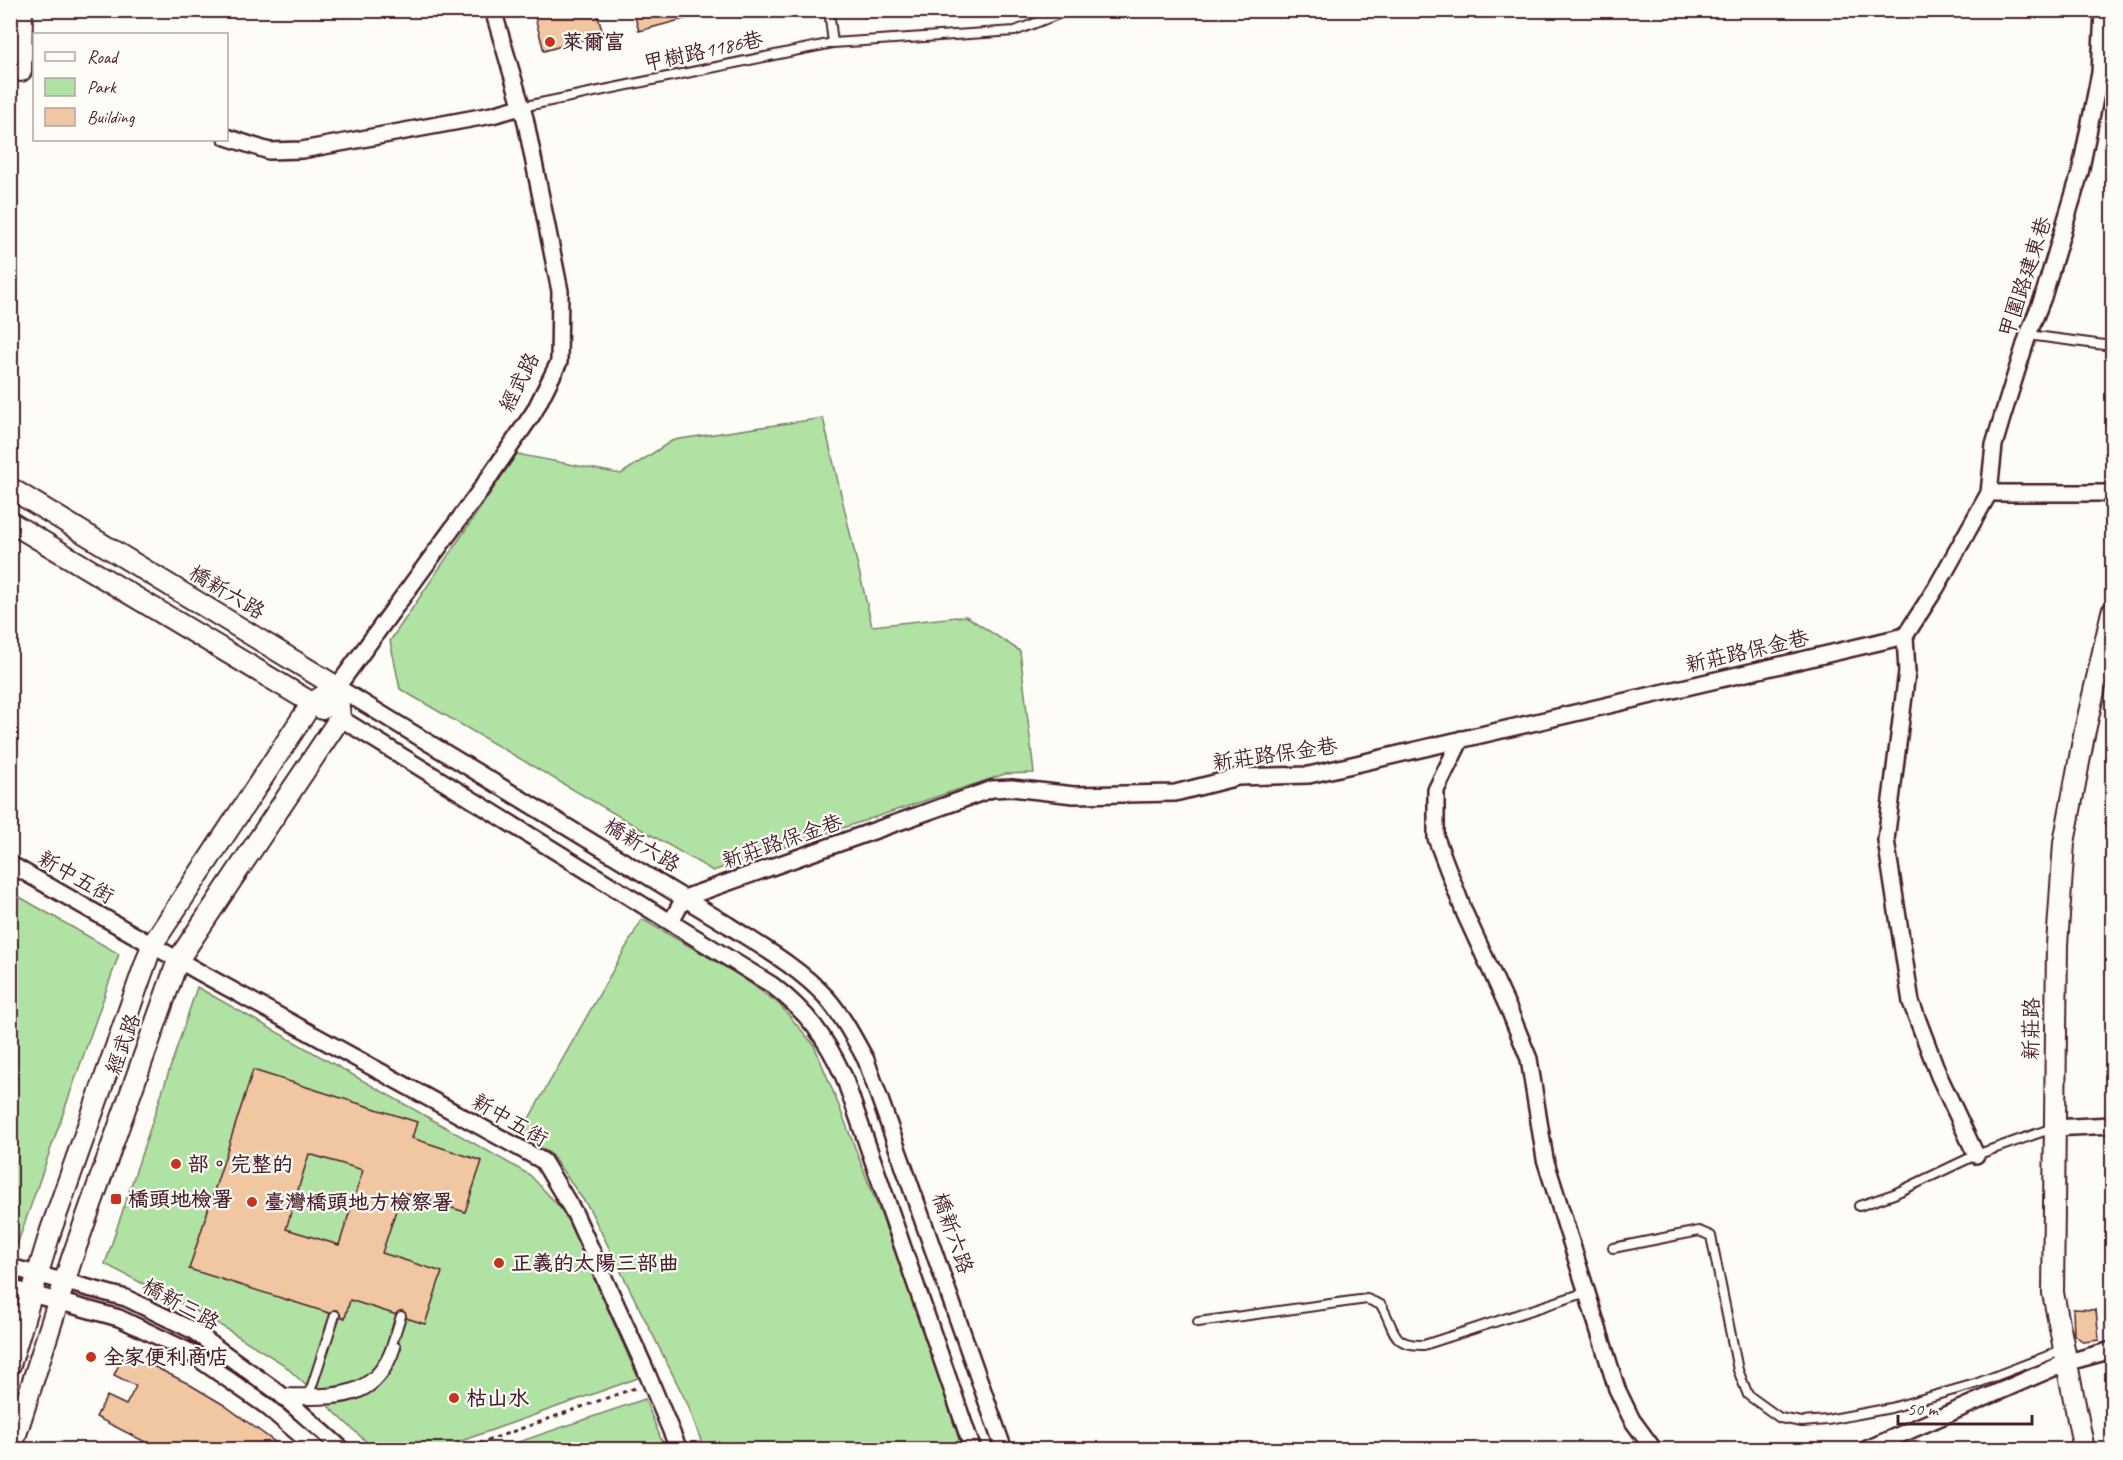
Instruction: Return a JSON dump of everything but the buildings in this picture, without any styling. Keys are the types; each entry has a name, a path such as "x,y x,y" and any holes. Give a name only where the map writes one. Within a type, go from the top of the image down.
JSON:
{"street":[{"path":"22,10 28,73"},
{"name":"經武路","path":"10,1365 37,1273 152,945 312,703 337,687 479,492 528,421 559,362 560,291 521,107 493,10"},
{"name":"甲圍路建東巷","path":"1989,493 1994,445 2028,335 2043,297 2106,75 2103,10"},
{"path":"228,138 269,151 302,150 492,115 521,107"},
{"name":"橋新六路","path":"10,488 684,898 787,963 827,998 848,1028 866,1060 1004,1449"},
{"path":"1976,1155 1939,1076 1911,1002 1886,840 1907,672 1905,636 1936,588 1989,493 2112,493"},
{"path":"10,522 340,718 772,985 792,1000 829,1045 844,1077 973,1449"},
{"name":"新莊路","path":"2084,1449 2053,1293 2053,1128 2057,945 2064,843 2084,735 2112,612"},
{"name":"新莊路保金巷","path":"684,898 992,789 1012,788 1074,795 1174,793 1238,777 1309,775 1905,636"},
{"path":"337,687 340,718"},
{"name":"經武路","path":"11,1449 65,1281 178,960 340,718"},
{"path":"1461,739 1436,790 1436,838 1465,914 1529,1059 1545,1158 1617,1389 1632,1420 1654,1449"},
{"name":"新中五街","path":"10,864 178,960 543,1161 575,1214 679,1449"},
{"path":"671,922 684,898"},
{"path":"2053,1128 2112,1125"},
{"name":"橋新三路","path":"10,1267 126,1298 192,1330 284,1397 307,1402 343,1449"},
{"name":"橋新三路","path":"10,1288 119,1318 186,1350 266,1405 318,1449"},
{"path":"1865,1449 2064,1357 2112,1350"}],"lane":[{"path":"829,10 833,43"},
{"name":"甲樹路1186巷","path":"521,107 833,43 1015,31 1069,10"},
{"path":"2028,335 2112,346"},
{"path":"1859,1206 1894,1194 1976,1155 2053,1128"},
{"path":"1612,1248 1699,1231 1711,1236 1738,1370 1748,1395 1780,1419 1802,1422 1827,1420 1891,1408 2064,1357"},
{"path":"1198,1322 1367,1299 1381,1305 1396,1338 1411,1345 1424,1345 1587,1292"},
{"path":"335,1316 307,1402 345,1398 358,1395 370,1388 388,1366 403,1317"}],"path":[{"path":"461,1449 651,1382"}],"green space":[{"path":"823,418 872,626 966,616 1020,651 1034,773 1005,774 713,871 400,689 390,641 517,454 621,474 673,440"},
{"path":"11,892 119,954 17,1245 10,1244"},
{"path":"642,919 736,973 779,1004 814,1045 918,1312 962,1449 704,1449 688,1405 589,1208 550,1153 519,1136"},
{"path":"197,987 530,1175 565,1213 638,1378 439,1449 374,1449 283,1364 212,1320 105,1264"},
{"path":"645,1399 665,1449 498,1449"}],"place":[{"name":"萊爾富","path":"550,42"},
{"name":"部。完整的","path":"176,1164"},
{"name":"橋頭地檢署","path":"116,1199"},
{"name":"臺灣橋頭地方檢察署","path":"252,1202"},
{"name":"正義的太陽三部曲","path":"499,1263"},
{"name":"全家便利商店","path":"91,1357"},
{"name":"枯山水","path":"454,1398"}]}
